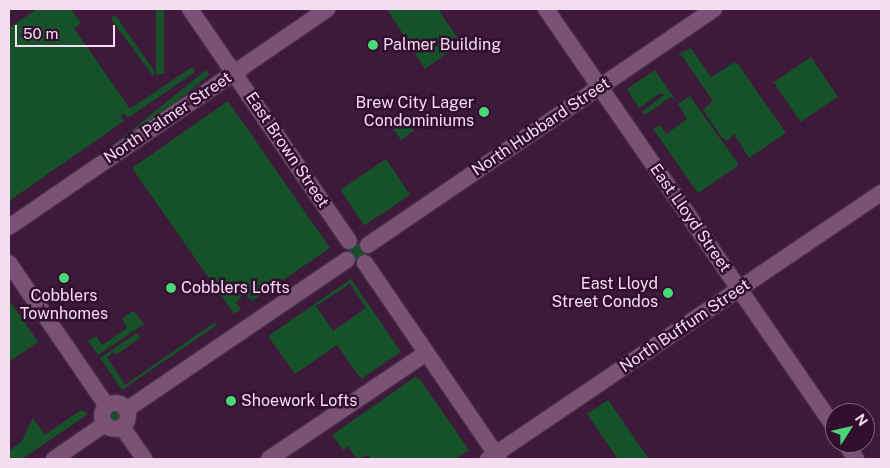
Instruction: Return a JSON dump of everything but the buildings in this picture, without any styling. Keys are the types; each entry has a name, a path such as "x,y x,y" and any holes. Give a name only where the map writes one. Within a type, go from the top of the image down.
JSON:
{"street":[{"name":"East Brown Street","path":"190,9 349,242"},
{"name":"North Palmer Street","path":"9,227 327,9"},
{"name":"East Lloyd Street","path":"546,9 825,414"},
{"name":"North Hubbard Street","path":"368,245 714,9"},
{"name":"North Buffum Street","path":"495,458 881,193"},
{"path":"358,239 368,245 370,253 365,263 353,265 346,260 344,252 349,242 358,239"},
{"path":"126,410 346,260"},
{"path":"9,263 107,406"},
{"path":"365,263 495,458"},
{"path":"269,459 426,352"},
{"path":"118,404 126,410 127,421 122,427 115,429 105,424 102,415 107,406 118,404"},
{"path":"54,459 105,424"},
{"path":"122,427 144,459"}],"green space":[{"path":"37,9 71,9 81,23 74,28 130,109 192,67 195,72 128,118 124,113 121,116 124,121 9,201 9,28"},
{"path":"156,9 164,9 164,74 156,74"},
{"path":"387,9 438,9 461,43 425,69"},
{"path":"113,16 116,16 155,72 153,76 111,19"},
{"path":"691,48 711,77 735,62 738,64 786,133 749,158 734,134 728,141 723,139 703,110 713,101 682,56 677,55"},
{"path":"811,57 838,97 801,122 774,82"},
{"path":"206,70 210,75 24,225 20,220"},
{"path":"655,70 676,101 671,97 645,115 642,112 665,94 659,94 639,108 627,89"},
{"path":"690,96 739,165 698,193 653,129 660,125 666,134 687,119 678,104"},
{"path":"228,101 330,248 252,301 244,293 236,303 241,309 234,314 132,168"},
{"path":"409,116 415,124 413,131 401,140 392,127"},
{"path":"386,159 410,195 364,225 340,190"},
{"path":"357,243 363,246 366,252 363,258 357,261 351,258 348,252 351,246"},
{"path":"351,279 401,352 361,379 337,345 295,374 268,336","holes":["350,284 366,308 333,331 316,306"]},
{"path":"9,300 38,342 9,362"},
{"path":"131,312 135,312 144,324 98,355 88,341 96,336 102,345 127,328 122,319"},
{"path":"215,322 217,325 122,390 100,358 137,333 140,338 116,355 114,352 107,357 125,385"},
{"path":"415,377 419,378 469,450 455,459 371,459 368,455 357,459 348,446 343,450 332,435"},
{"path":"608,400 649,459 618,459 587,414"},
{"path":"115,408 121,411 124,417 121,423 115,426 109,423 106,417 109,411"},
{"path":"81,410 88,414 22,459 9,459 9,451 22,441 33,418 45,435"}],"place":[{"name":"Palmer Building","path":"373,45"},
{"name":"Brew City Lager Condominiums","path":"484,112"},
{"name":"Cobblers Townhomes","path":"64,278"},
{"name":"Cobblers Lofts","path":"171,288"},
{"name":"East Lloyd Street Condos","path":"668,293"},
{"name":"Shoework Lofts","path":"231,401"}]}
